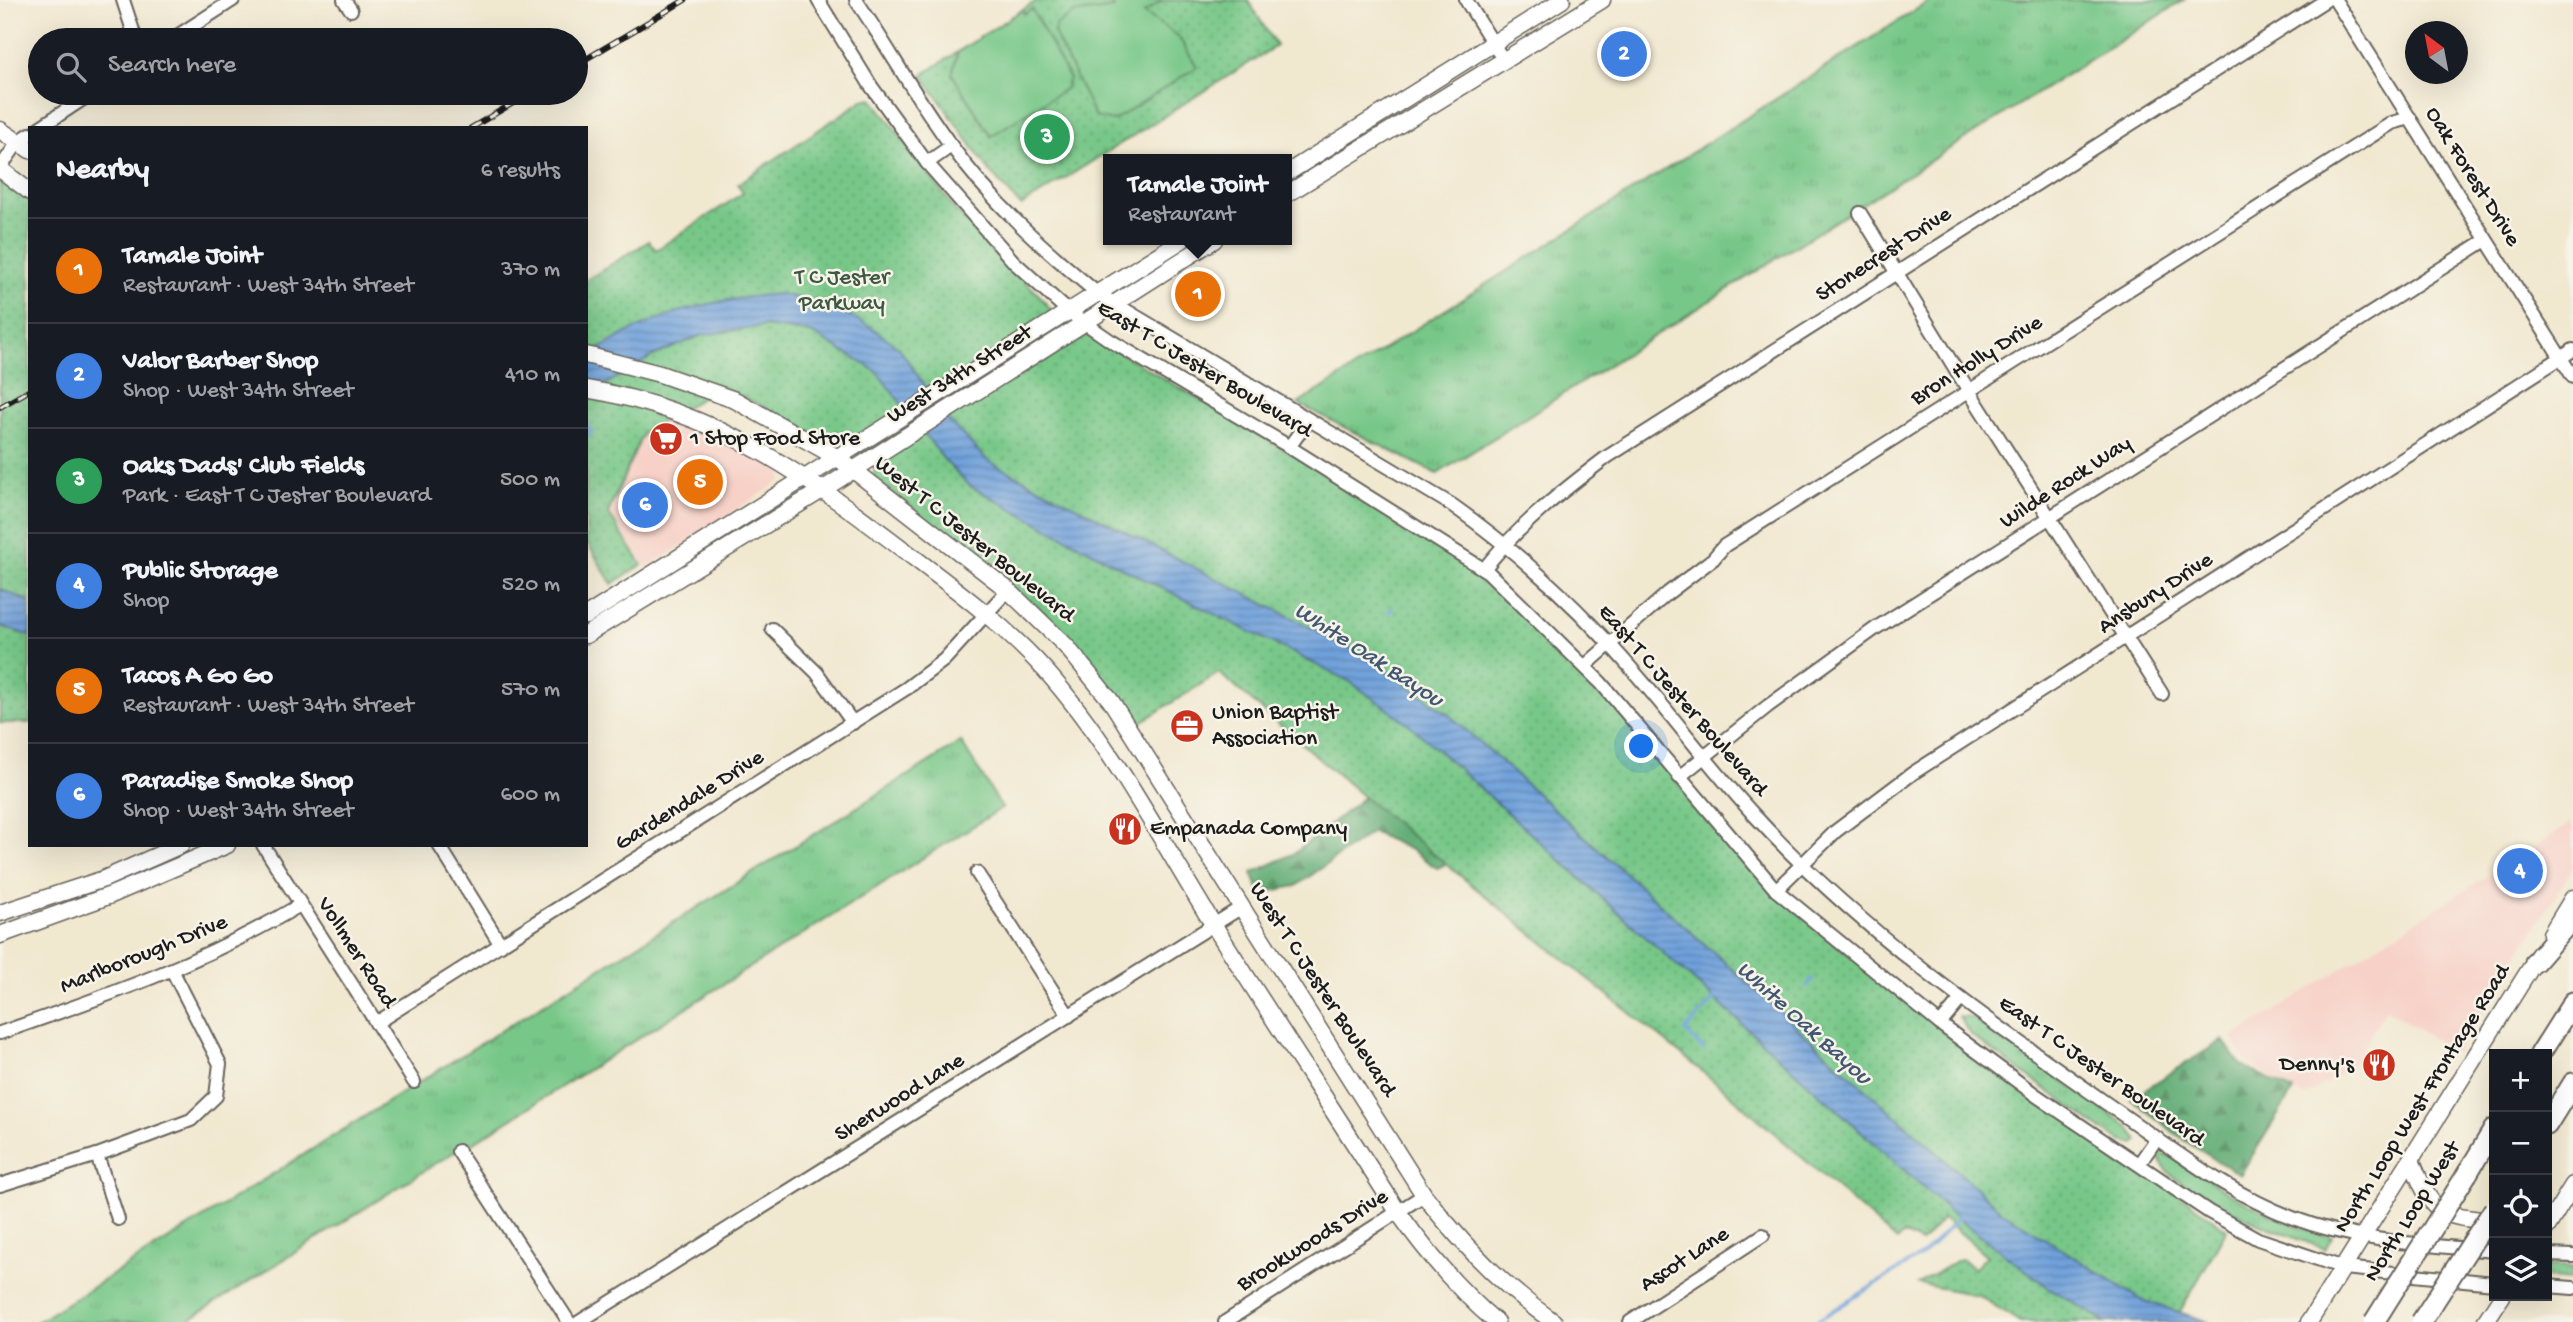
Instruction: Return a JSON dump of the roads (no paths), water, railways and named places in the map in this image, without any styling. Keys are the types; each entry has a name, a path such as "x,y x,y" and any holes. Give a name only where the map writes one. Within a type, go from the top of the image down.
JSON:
{"highway":[{"path":"2535,962 2573,918"},
{"path":"2543,1049 2573,1002"},
{"path":"2552,1117 2573,1083"},
{"name":"North Loop West","path":"2374,1322 2489,1137"},
{"path":"2421,1322 2489,1217"}],"main road":[{"path":"1292,170 1562,0"},
{"path":"1292,191 1602,0"},
{"path":"0,130 26,142"},
{"path":"0,169 28,190"},
{"name":"West 34th Street","path":"588,634 853,470 1069,312 1174,245"},
{"name":"West 34th Street","path":"588,614 875,434 1084,322 1206,245"},
{"name":"West T C Jester Boulevard","path":"588,356 660,374 735,400 838,458 1008,590 1066,646 1111,701 1424,1195 1458,1240 1514,1293 1554,1322"},
{"path":"677,411 687,383"},
{"path":"588,389 677,411 754,444 822,490 987,614 1044,669 1080,713 1398,1212 1430,1258 1464,1296 1496,1322"},
{"path":"0,913 104,879 176,847"},
{"path":"0,935 111,895 222,847"},
{"path":"104,879 111,895"},
{"name":"North Loop West Frontage Road","path":"2309,1322 2573,898"},
{"path":"2411,1160 2426,1195 2437,1209 2451,1217 2489,1221"},
{"path":"2553,1213 2573,1185"},
{"path":"2486,1321 2499,1301"}],"street":[{"path":"123,0 132,28"},
{"path":"190,28 233,0"},
{"path":"818,0 872,86 927,163 951,146"},
{"name":"East T C Jester Boulevard","path":"856,0 951,146 1002,208 1045,251 1097,293 1452,505 1505,542 1609,645 1704,757 1803,864 1866,922 1961,999 2157,1138 2224,1183 2270,1208 2308,1223 2362,1238 2489,1251"},
{"path":"1466,0 1504,61"},
{"name":"Stonecrest Drive","path":"1484,569 1505,542 1559,493 1607,457 2326,0"},
{"name":"Oak Forest Drive","path":"2335,0 2573,377"},
{"path":"42,126 74,105"},
{"name":"Bron Holly Drive","path":"1586,666 1668,593 1713,559 1724,546 2392,123 2410,118"},
{"path":"0,169 26,142"},
{"name":"East T C Jester Boulevard","path":"927,163 987,234 1069,312 1484,569 1586,666 1776,890 1940,1024 2139,1164 2241,1231 2340,1275 2489,1283"},
{"path":"1860,213 1969,391 2162,694"},
{"name":"Wilde Rock Way","path":"1679,777 1877,628 2486,240"},
{"name":"Ansbury Drive","path":"1776,890 1872,801 2573,350"},
{"path":"1289,447 1308,421"},
{"name":"Gardendale Drive","path":"376,1023 853,723 944,660 1008,590"},
{"path":"772,629 817,673 853,723"},
{"name":"Vollmer Road","path":"264,847 414,1082"},
{"path":"440,847 501,945"},
{"path":"976,873 1069,1016"},
{"name":"Marlborough Drive","path":"0,1033 227,947 300,905"},
{"name":"Sherwood Lane","path":"579,1322 1242,907"},
{"path":"0,1185 97,1155 191,1120 216,1096 220,1064 172,970"},
{"path":"1940,1024 1961,999"},
{"path":"2139,1164 2157,1138"},
{"path":"458,1151 569,1322"},
{"path":"97,1155 118,1219"},
{"name":"Brookwoods Drive","path":"1225,1322 1424,1195"},
{"name":"Ascot Lane","path":"1630,1322 1763,1235"},
{"path":"2552,1255 2573,1256"},
{"path":"2552,1286 2573,1288"}],"water":[{"path":"781,294 834,307 871,327 899,348 947,419 988,461 1366,656 1447,713 2003,1212 2142,1300 2209,1322 2106,1322 2048,1287 1963,1223 1410,725 1349,681 1124,569 970,486 946,462 876,371 811,333 766,326 702,335 653,356 588,395 588,357 608,343 679,312 754,296"},
{"path":"0,589 28,601 28,635 0,626"}],"waterway":[{"path":"588,427 592,432 588,435"},
{"path":"1389,613 1392,608"},
{"path":"1807,986 1812,979"},
{"path":"1704,1050 1685,1031 1715,998"},
{"path":"1815,1322 1922,1255 1960,1217"}],"railway":[{"path":"588,58 685,0"},
{"path":"474,126 510,105"},
{"path":"0,407 28,391"}],"place":[{"name":"Valor Barber Shop","path":"1624,54"},
{"name":"Oaks Dads' Club Fields","path":"1047,137"},
{"name":"Tamale Joint","path":"1198,294"},
{"name":"1 Stop Food Store","path":"666,439"},
{"name":"Tacos A Go Go","path":"700,482"},
{"name":"Paradise Smoke Shop","path":"645,505"},
{"name":"Union Baptist Association","path":"1187,726"},
{"name":"Empanada Company","path":"1125,829"},
{"name":"Public Storage","path":"2520,871"},
{"name":"Denny's","path":"2379,1065"}],"park label":[{"name":"T C Jester Parkway","path":"842,291"}],"water label":[{"name":"White Oak Bayou","path":"1368,656"},
{"name":"White Oak Bayou","path":"1803,1024"}]}
